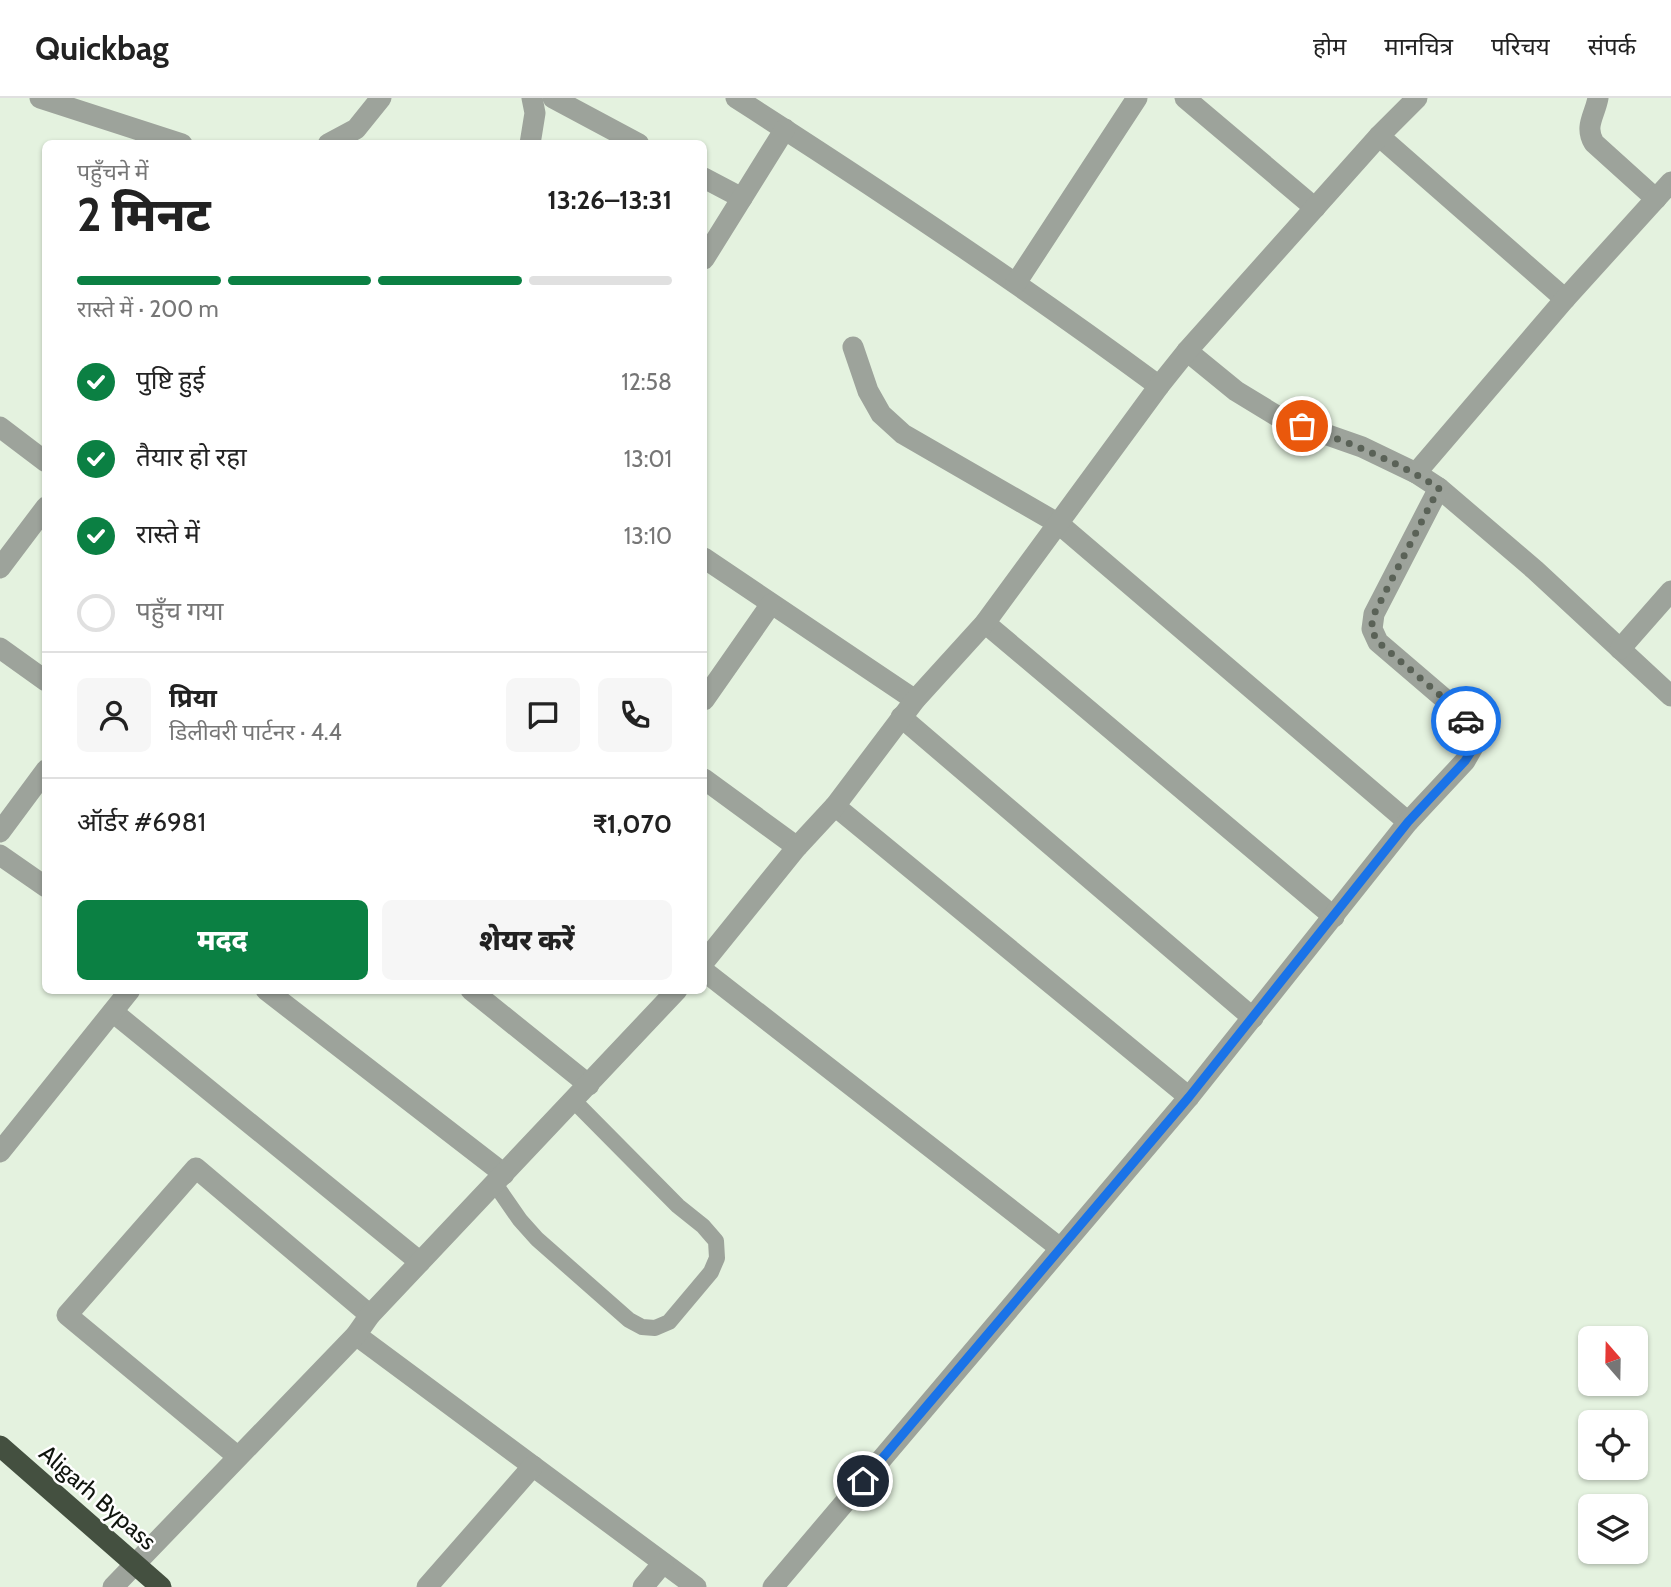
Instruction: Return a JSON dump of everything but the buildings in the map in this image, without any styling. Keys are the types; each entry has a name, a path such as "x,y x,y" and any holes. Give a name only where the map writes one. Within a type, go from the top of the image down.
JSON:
{"highway":[{"name":"Aligarh Bypass","path":"0,1446 160,1587"}],"street":[{"path":"40,98 169,140"},
{"path":"335,140 356,129 381,98"},
{"path":"531,140 535,113 532,98"},
{"path":"553,98 632,140"},
{"path":"736,98 1016,283 1159,386"},
{"path":"1016,283 1137,98"},
{"path":"1185,98 1315,208"},
{"path":"707,958 797,847 835,806 915,700 985,624 1187,351 1379,136 1417,98"},
{"path":"1598,98 1589,124 1589,135 1594,143 1656,199"},
{"path":"707,254 785,129"},
{"path":"1379,136 1565,299"},
{"path":"707,180 742,198"},
{"path":"1416,473 1565,299 1671,182"},
{"path":"853,347 863,380 881,414 930,451 1059,523 1408,822"},
{"path":"1187,351 1236,391 1282,419 1362,447 1416,473 1439,488 1535,570 1671,696"},
{"path":"0,428 42,459"},
{"path":"773,1587 1189,1097 1408,822 1465,761 1474,747 1472,729 1461,713 1378,642 1371,629 1374,614 1439,488"},
{"path":"0,568 42,512"},
{"path":"707,560 915,700"},
{"path":"1620,649 1671,591"},
{"path":"707,696 771,604"},
{"path":"985,624 1334,917"},
{"path":"0,648 42,678"},
{"path":"901,717 1253,1018"},
{"path":"0,832 42,775"},
{"path":"707,781 797,847"},
{"path":"835,806 1189,1097"},
{"path":"0,855 42,884"},
{"path":"707,973 1060,1248"},
{"path":"0,1152 128,994"},
{"path":"271,994 499,1179"},
{"path":"476,994 589,1084"},
{"path":"113,1587 356,1335 370,1315 673,994"},
{"path":"113,1012 420,1262"},
{"path":"237,1456 67,1315 197,1168 370,1315"},
{"path":"356,1335 696,1587"},
{"path":"427,1587 533,1466"},
{"path":"643,1587 663,1563"}],"lane":[{"path":"499,1179 520,1220 537,1239 629,1321 642,1327 655,1328 668,1322 711,1272 717,1258 716,1241 703,1226 668,1197 573,1100"}],"way so far":[{"path":"1302,426 1362,447 1416,473 1439,488 1374,614 1371,629 1378,642 1461,713 1466,721"}],"route":[{"path":"863,1481 1189,1097 1408,822 1465,761 1474,747 1472,729 1466,721"}]}
